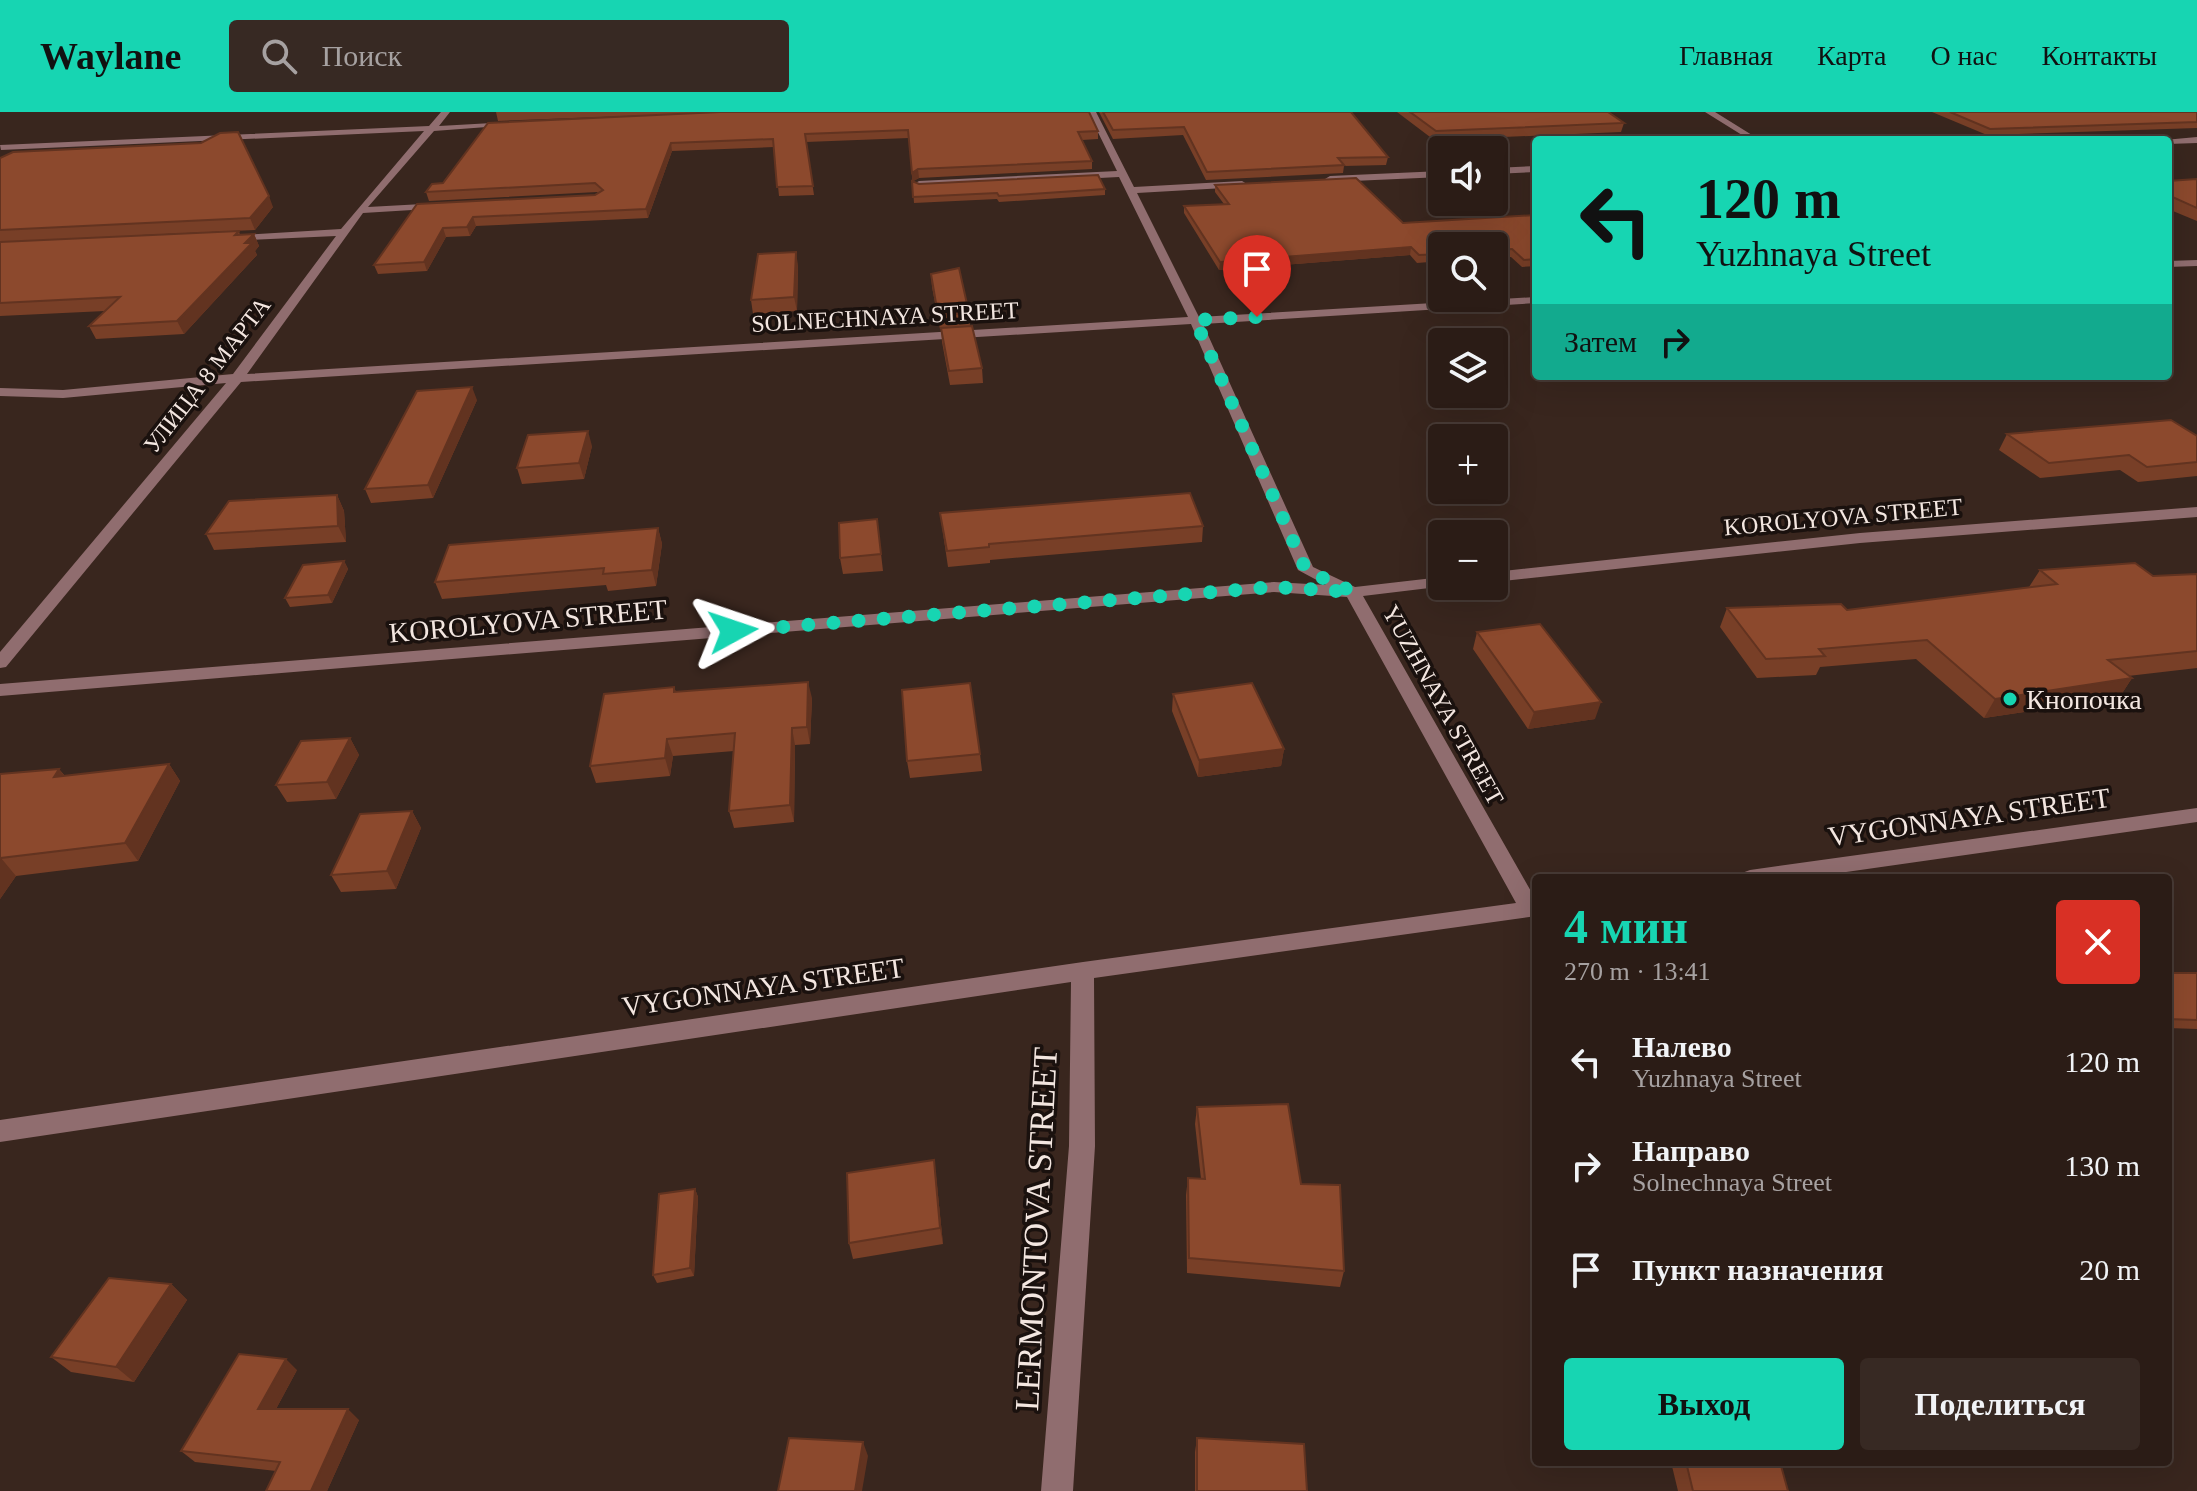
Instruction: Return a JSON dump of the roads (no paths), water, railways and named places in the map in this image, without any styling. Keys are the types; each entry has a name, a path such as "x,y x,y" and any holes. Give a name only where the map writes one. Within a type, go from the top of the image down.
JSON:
{"street":[{"name":"УЛИЦА 8 МАРТА","path":"0,663 237,378 360,210 446,112"},
{"name":"YUZHNAYA STREET","path":"1092,112 1195,320 1306,570 1353,592 1532,906"},
{"path":"1709,112 1749,136"},
{"path":"1,147 525,124"},
{"path":"2172,141 2197,140"},
{"path":"1508,170 1532,169"},
{"path":"919,184 1122,174"},
{"path":"1314,180 1428,175"},
{"path":"1130,190 1253,183"},
{"path":"360,210 455,205"},
{"path":"219,238 344,232"},
{"path":"2172,264 2197,263"},
{"name":"SOLNECHNAYA STREET","path":"0,392 63,394 237,378 1532,300"},
{"name":"KOROLYOVA STREET","path":"1508,576 1860,538 2197,512"},
{"name":"KOROLYOVA STREET","path":"0,690 1274,587 1353,592 1428,584"},
{"name":"VYGONNAYA STREET","path":"1778,874 2197,815"},
{"name":"VYGONNAYA STREET","path":"0,1131 1083,971 1532,908"},
{"name":"LERMONTOVA STREET","path":"1057,1491 1082,1146 1083,971"}],"place":[{"name":"Кнопочка","path":"2010,699"}]}
